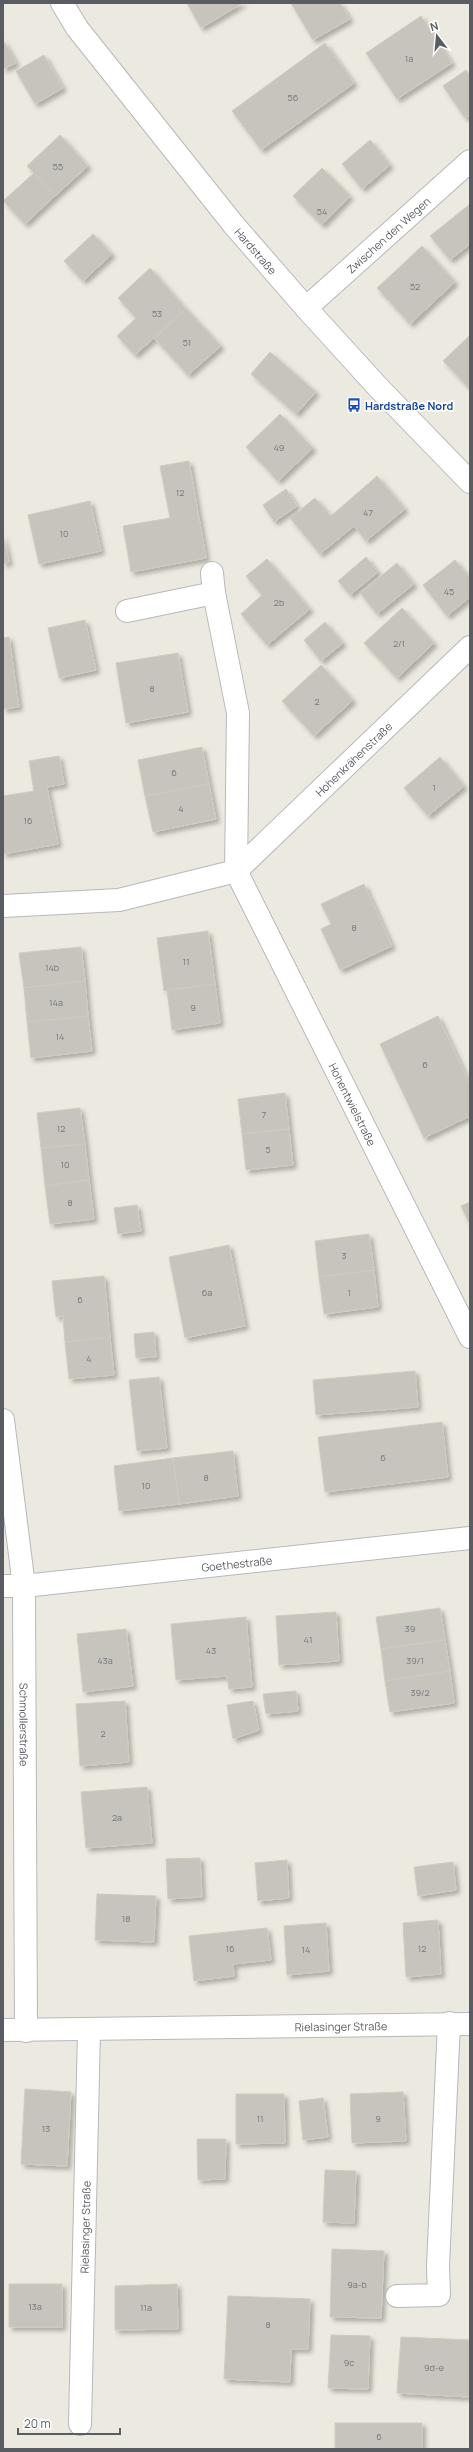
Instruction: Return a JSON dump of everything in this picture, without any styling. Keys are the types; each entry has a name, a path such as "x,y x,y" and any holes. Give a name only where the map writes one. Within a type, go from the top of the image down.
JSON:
{"street":[{"name":"Hardstraße","path":"62,3 77,28 91,47 233,224 306,308 376,385 470,482"},
{"name":"Zwischen den Wegen","path":"306,308 470,161"},
{"path":"127,611 213,583 238,713 236,871"},
{"name":"Hohenkrähenstraße","path":"3,906 119,900 236,871 470,647"},
{"name":"Hohentwielstraße","path":"236,871 470,1337"},
{"name":"Schmollerstraße","path":"3,1420 24,1586 26,2031"},
{"name":"Goethestraße","path":"3,1586 24,1586 470,1538"},
{"name":"Rielasinger Straße","path":"3,2030 26,2031 460,2023 438,2266 439,2295 397,2296"},
{"name":"Rielasinger Straße","path":"80,2424 89,2030"}],"building":[{"path":"187,3 243,3 201,28"},
{"path":"291,3 340,3 350,19 313,40"},
{"path":"421,16 452,63 397,99 366,53"},
{"path":"3,40 16,63 3,69"},
{"path":"325,43 354,83 261,150 232,111"},
{"path":"44,55 63,88 35,104 16,71"},
{"path":"466,70 470,76 470,115 465,118 443,86"},
{"path":"60,135 88,166 55,196 27,166"},
{"path":"370,140 390,165 362,189 342,164"},
{"path":"322,168 350,196 322,225 293,196"},
{"path":"34,173 55,196 25,224 3,201"},
{"path":"470,204 470,244 450,260 430,236"},
{"path":"93,234 112,254 83,281 64,261"},
{"path":"422,246 455,282 410,324 377,288"},
{"path":"150,268 186,309 135,355 117,336 136,318 118,298"},
{"path":"186,309 221,346 188,375 154,338"},
{"path":"470,335 470,389 443,361"},
{"path":"270,352 316,392 296,414 251,374"},
{"path":"280,414 313,448 278,481 246,447"},
{"path":"189,461 206,558 131,572 123,526 170,518 160,466"},
{"path":"377,476 405,509 366,541 354,526 320,554 290,518 315,498 331,516"},
{"path":"286,489 297,506 274,522 263,505"},
{"path":"90,501 101,551 39,564 28,515"},
{"path":"3,535 9,562 3,564"},
{"path":"366,557 378,572 350,595 338,581"},
{"path":"267,559 310,609 267,645 241,614 262,595 246,576"},
{"path":"455,560 470,578 470,597 447,616 423,585"},
{"path":"397,563 414,584 377,614 360,593"},
{"path":"402,608 434,643 397,678 364,643"},
{"path":"85,620 96,670 59,678 48,628"},
{"path":"325,622 343,643 321,661 304,640"},
{"path":"9,637 19,707 3,709 3,638"},
{"path":"178,653 188,712 126,723 116,663"},
{"path":"321,665 353,700 314,736 282,701"},
{"path":"202,747 209,784 145,796 138,760"},
{"path":"59,756 64,784 47,787 58,844 3,854 3,796 34,791 29,761"},
{"path":"440,757 464,786 428,816 404,788"},
{"path":"209,784 216,819 153,832 145,796"},
{"path":"364,884 392,946 340,970 321,929 331,924 321,904"},
{"path":"208,931 215,984 164,991 157,938"},
{"path":"81,947 85,981 24,988 19,953"},
{"path":"85,981 88,1016 27,1022 24,988"},
{"path":"215,984 220,1023 172,1030 167,990"},
{"path":"88,1016 92,1051 31,1058 27,1022"},
{"path":"438,1016 470,1085 470,1116 424,1138 380,1044"},
{"path":"285,1093 289,1129 242,1134 238,1099"},
{"path":"80,1108 85,1144 41,1148 37,1113"},
{"path":"289,1129 293,1165 246,1170 242,1134"},
{"path":"85,1144 89,1180 45,1186 41,1148"},
{"path":"89,1180 94,1219 50,1224 45,1186"},
{"path":"470,1202 470,1225 461,1206"},
{"path":"137,1205 141,1231 118,1234 114,1208"},
{"path":"369,1234 374,1270 319,1277 315,1241"},
{"path":"229,1245 245,1326 185,1338 169,1257"},
{"path":"374,1270 378,1307 324,1314 319,1277"},
{"path":"104,1276 110,1337 65,1342 63,1316 56,1317 52,1281"},
{"path":"154,1332 156,1357 136,1358 134,1334"},
{"path":"110,1337 114,1375 69,1379 65,1342"},
{"path":"415,1371 418,1407 316,1415 313,1380"},
{"path":"159,1377 167,1448 137,1451 129,1380"},
{"path":"442,1422 448,1477 325,1492 318,1437"},
{"path":"233,1451 238,1496 179,1504 173,1458"},
{"path":"173,1458 179,1504 119,1511 114,1466"},
{"path":"440,1608 445,1640 381,1649 376,1617"},
{"path":"336,1612 339,1661 279,1665 276,1616"},
{"path":"246,1617 252,1687 229,1689 227,1676 176,1680 171,1624"},
{"path":"126,1629 133,1686 83,1692 77,1634"},
{"path":"445,1640 450,1671 385,1681 381,1649"},
{"path":"450,1671 454,1703 390,1712 385,1681"},
{"path":"296,1691 298,1711 266,1714 263,1694"},
{"path":"125,1701 129,1762 80,1766 76,1704"},
{"path":"253,1701 259,1730 233,1739 227,1705"},
{"path":"147,1787 152,1843 86,1848 81,1792"},
{"path":"200,1858 202,1897 168,1899 166,1859"},
{"path":"287,1860 289,1898 258,1901 255,1863"},
{"path":"453,1862 456,1890 418,1896 414,1867"},
{"path":"97,1894 156,1896 154,1942 95,1940"},
{"path":"438,1920 441,1974 406,1977 403,1923"},
{"path":"326,1923 329,1971 287,1975 284,1926"},
{"path":"267,1928 271,1960 233,1964 234,1976 194,1981 189,1936"},
{"path":"25,2089 71,2092 67,2166 21,2164"},
{"path":"403,2092 406,2141 352,2143 350,2094"},
{"path":"236,2094 284,2094 285,2143 236,2144"},
{"path":"323,2098 328,2137 303,2140 299,2101"},
{"path":"197,2139 226,2139 225,2179 198,2180"},
{"path":"325,2170 356,2171 354,2223 323,2222"},
{"path":"332,2249 384,2251 381,2318 330,2317"},
{"path":"9,2284 62,2284 62,2327 9,2327"},
{"path":"177,2284 178,2329 115,2330 115,2286"},
{"path":"228,2296 310,2299 308,2349 291,2349 290,2382 224,2379"},
{"path":"331,2335 370,2336 368,2389 328,2388"},
{"path":"401,2337 470,2340 470,2397 397,2393"},
{"path":"335,2423 422,2423 422,2449 335,2449"}],"place":[{"name":"Hardstraße Nord","path":"354,405"}]}
